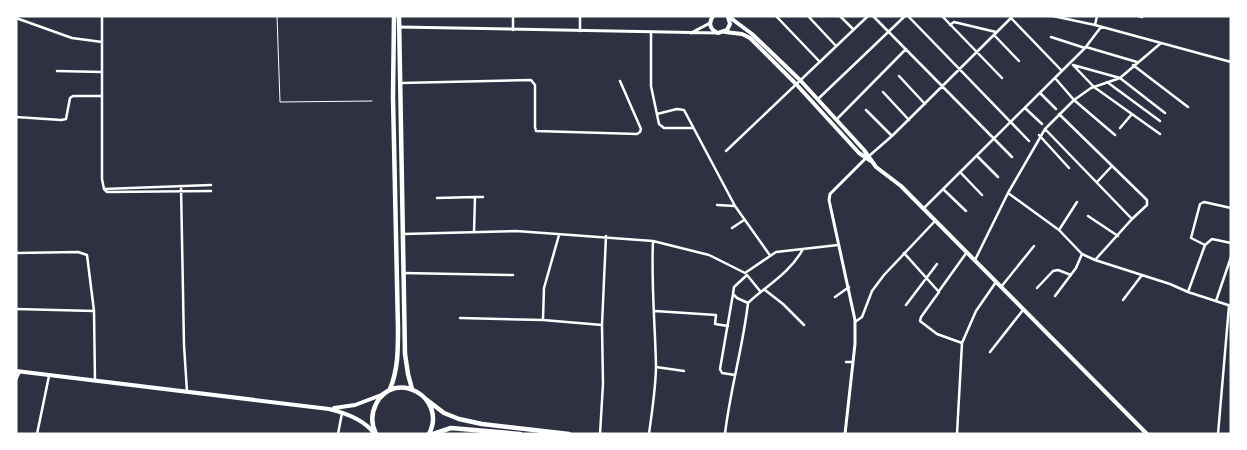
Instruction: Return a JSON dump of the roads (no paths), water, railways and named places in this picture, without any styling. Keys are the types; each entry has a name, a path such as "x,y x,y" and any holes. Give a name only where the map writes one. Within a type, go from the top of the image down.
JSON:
{"highway":[{"path":"376,434 372,418 373,409 377,401 390,389 394,378 398,344 393,97 394,16"},
{"path":"399,16 406,363 412,389"},
{"path":"393,76 400,76"},
{"path":"393,97 400,97"},
{"path":"390,389 412,389 444,413 459,419 482,424 569,434"},
{"path":"427,400 434,418 429,434"},
{"path":"433,434 452,428 520,434"}],"main road":[{"path":"713,16 710,23 712,30 718,33 742,34 750,38 867,157 901,186 1147,434"},
{"path":"727,16 734,18 800,80 837,119 867,157"},
{"path":"725,32 730,24 727,16"},
{"path":"18,371 329,409 342,412 362,421 376,434"},
{"path":"329,409 355,405 384,394"}],"street":[{"path":"102,16 102,179 104,188 107,192 211,191"},
{"path":"513,16 513,30"},
{"path":"580,16 580,31"},
{"path":"776,16 820,62"},
{"path":"808,16 836,46"},
{"path":"840,16 853,30"},
{"path":"726,151 868,16"},
{"path":"873,16 1012,157"},
{"path":"818,99 906,16 1029,141"},
{"path":"942,16 1002,78"},
{"path":"1053,16 1231,62"},
{"path":"1094,26 1097,16"},
{"path":"845,434 856,322 830,209 830,194 867,157 909,120 1012,17 1062,71"},
{"path":"17,18 72,38 102,42"},
{"path":"950,25 954,22 996,34 1018,61"},
{"path":"690,33 710,23"},
{"path":"399,27 718,33"},
{"path":"923,209 1071,64 1101,27"},
{"path":"651,32 651,86 659,124 662,127 693,128"},
{"path":"1051,37 1085,48 1138,61"},
{"path":"975,262 1008,193 1044,129 1074,100 1094,87 1120,78 1161,43"},
{"path":"837,119 906,49"},
{"path":"1071,64 1120,78 1165,113"},
{"path":"1071,64 1094,87 1160,134"},
{"path":"1134,65 1188,107"},
{"path":"57,71 102,72"},
{"path":"899,76 925,104"},
{"path":"1055,78 1074,100 1114,134"},
{"path":"400,82 531,80 535,84 534,127 536,131 637,134 640,132 640,129 620,81"},
{"path":"1107,82 1160,121"},
{"path":"883,92 909,120"},
{"path":"1040,93 1056,109"},
{"path":"16,116 66,119 70,98 73,96 102,96"},
{"path":"1025,108 1042,124"},
{"path":"657,114 677,109 682,109 686,112 735,206 769,255"},
{"path":"866,110 892,136"},
{"path":"1059,114 1111,167 1147,200 1147,205 1096,260"},
{"path":"1120,128 1132,114"},
{"path":"1044,129 1132,219"},
{"path":"1039,136 1069,168"},
{"path":"977,156 998,177"},
{"path":"1097,182 1111,167"},
{"path":"960,172 982,195"},
{"path":"104,188 211,185"},
{"path":"181,186 184,344 187,392"},
{"path":"943,189 966,211"},
{"path":"1008,193 1059,230 1082,254 1230,306 1218,434"},
{"path":"474,197 474,232"},
{"path":"437,198 483,197"},
{"path":"1059,230 1077,202"},
{"path":"1205,245 1191,238 1198,209 1202,203 1231,208"},
{"path":"717,205 735,206"},
{"path":"1088,216 1118,236"},
{"path":"732,228 744,220"},
{"path":"856,322 862,317 872,292 879,281 935,221"},
{"path":"402,234 516,231 559,235 606,236 653,241 709,255 746,274 760,291"},
{"path":"543,320 544,288 559,235"},
{"path":"600,434 606,236"},
{"path":"1188,292 1205,245 1212,239 1231,243"},
{"path":"650,434 656,367 655,311 652,284 653,241"},
{"path":"735,375 720,371 734,287 746,274 769,255 776,252 838,245"},
{"path":"1001,287 1034,246"},
{"path":"726,434 727,414 748,304 793,262 803,248"},
{"path":"962,343 938,334 920,322 920,318 967,252"},
{"path":"16,253 85,253 88,258 94,311 95,381"},
{"path":"904,253 939,291"},
{"path":"1055,296 1071,275 1082,254"},
{"path":"1216,301 1231,257"},
{"path":"906,305 937,264"},
{"path":"1037,288 1053,270 1071,275"},
{"path":"403,273 513,275"},
{"path":"1123,300 1142,275"},
{"path":"957,434 962,343 976,310 996,282"},
{"path":"835,297 849,287"},
{"path":"765,290 784,304 804,325"},
{"path":"733,294 736,298 748,304"},
{"path":"16,309 94,311"},
{"path":"990,352 1023,309"},
{"path":"655,311 716,315 715,324 728,326"},
{"path":"460,318 543,320 602,325"},
{"path":"846,362 853,362"},
{"path":"656,367 684,371"},
{"path":"16,380 18,371"},
{"path":"37,434 49,376"},
{"path":"338,434 342,412"}],"lane":[{"path":"277,16 280,102 372,101"}]}
